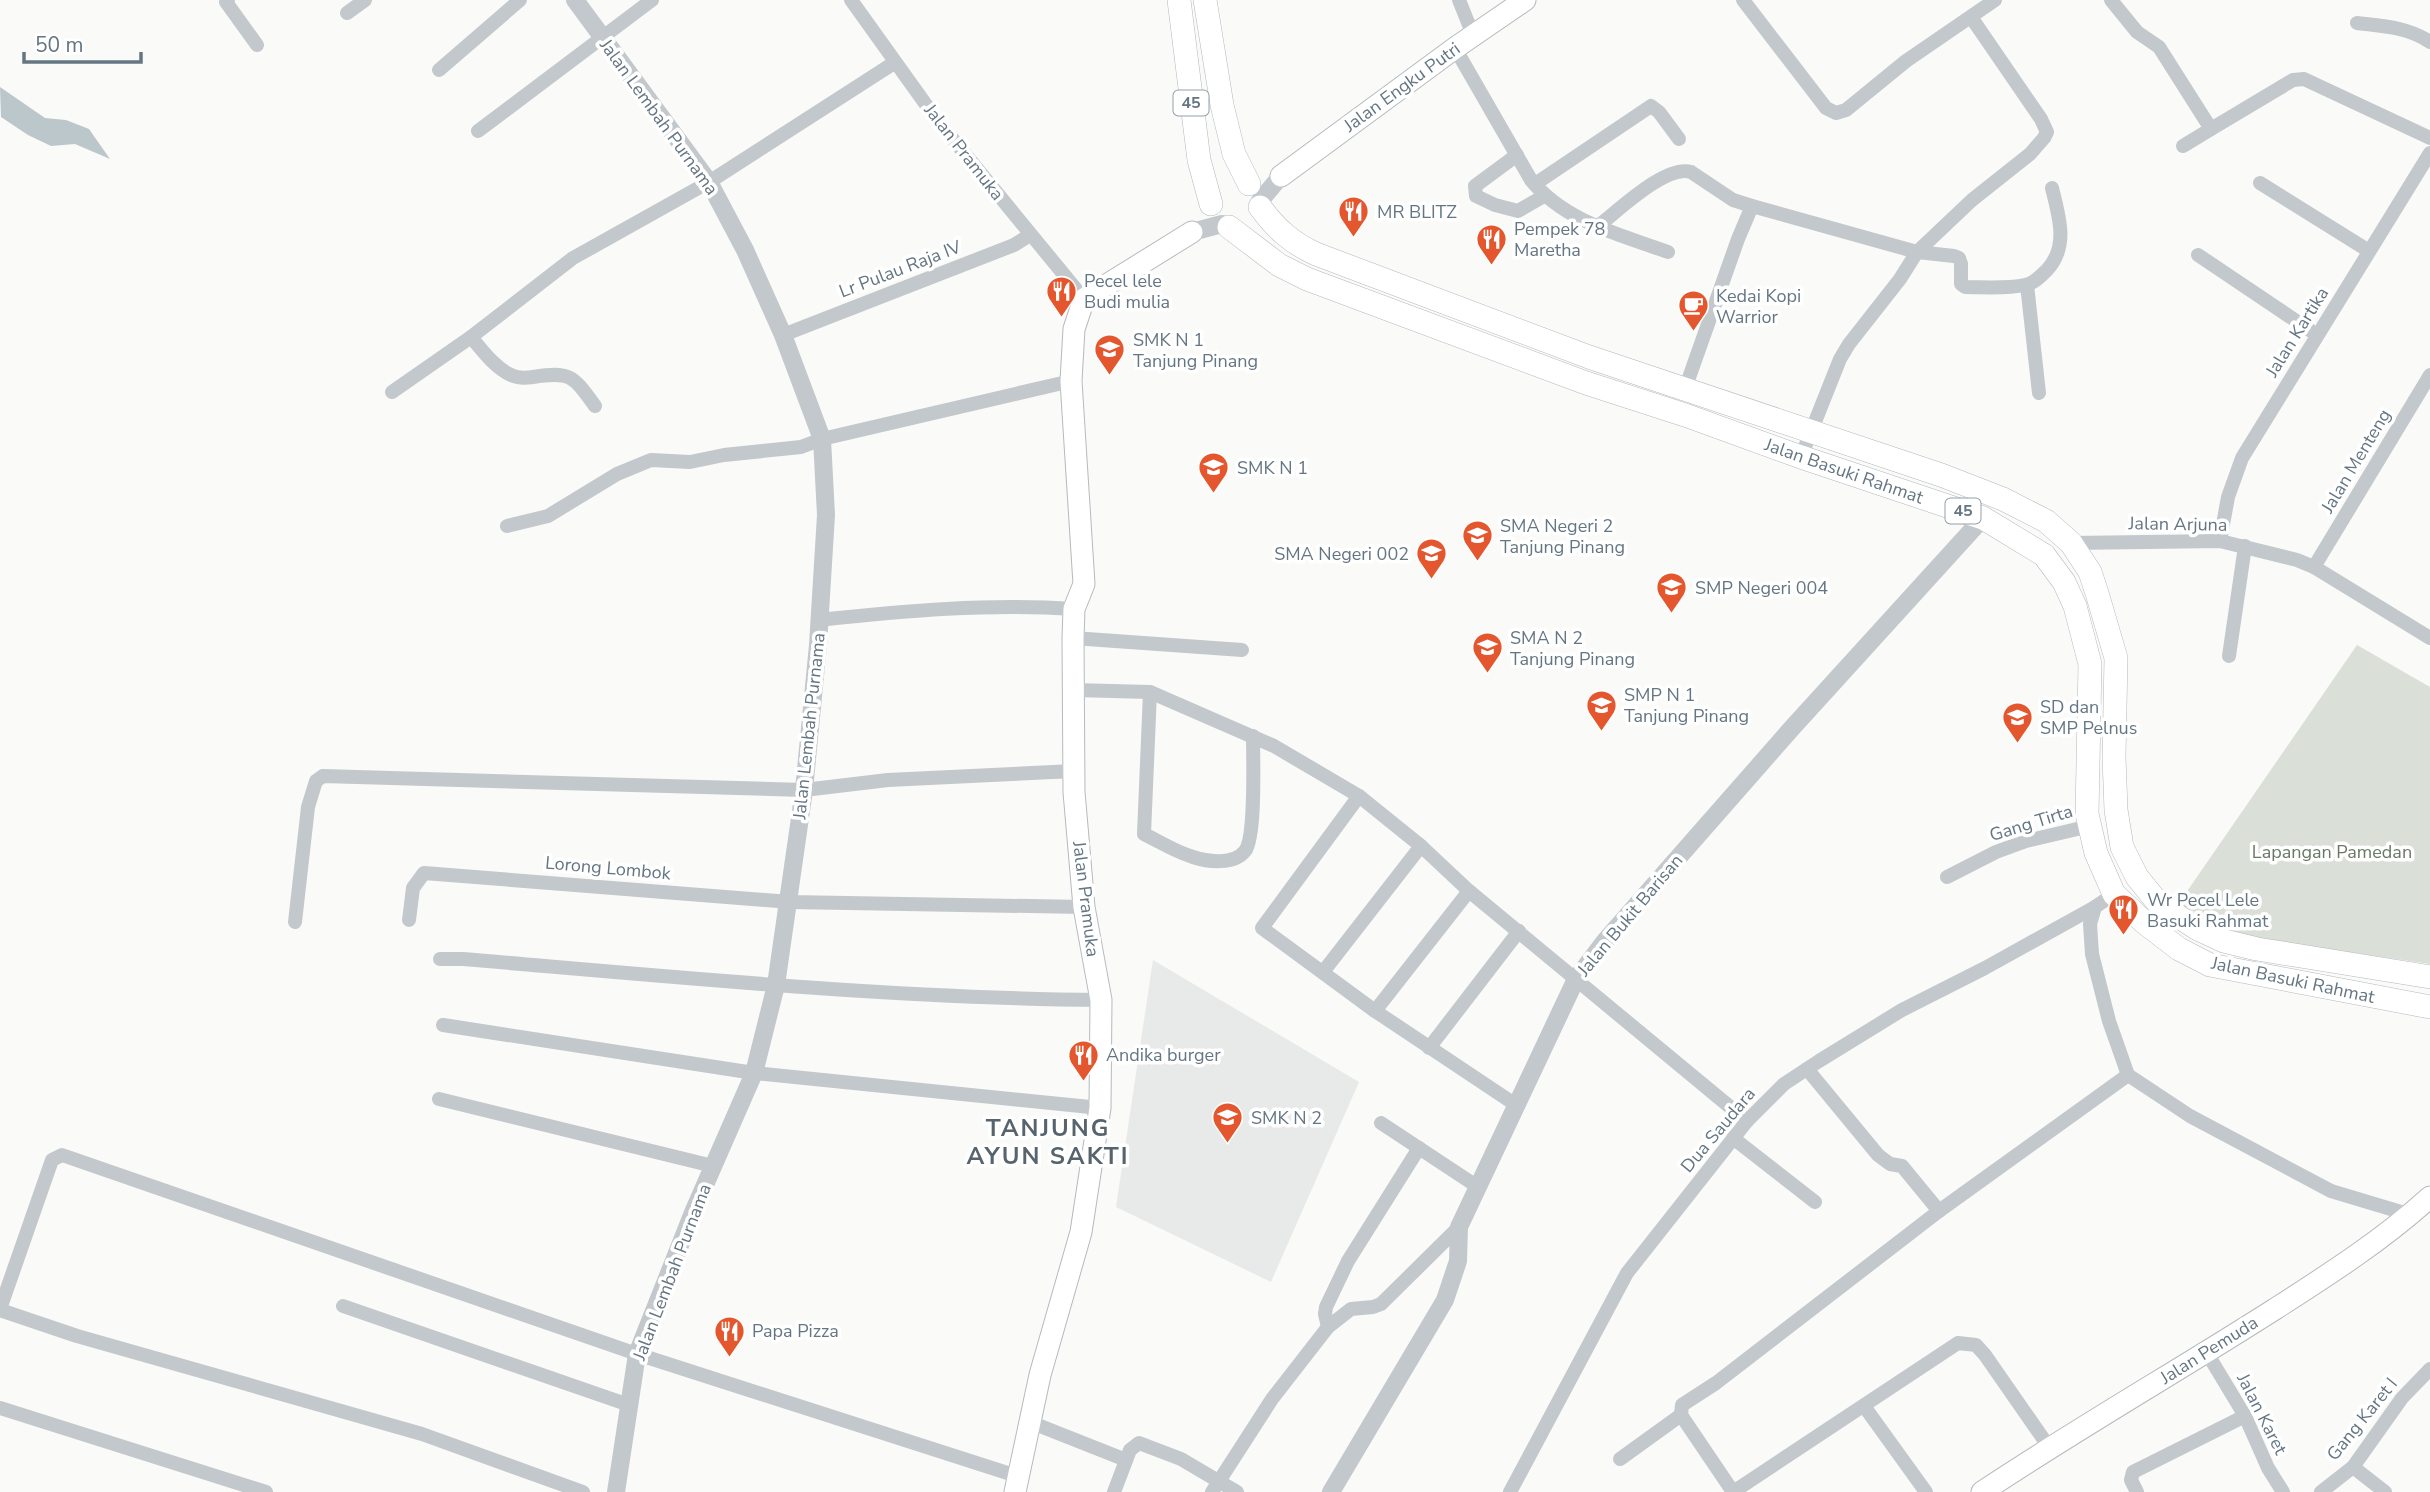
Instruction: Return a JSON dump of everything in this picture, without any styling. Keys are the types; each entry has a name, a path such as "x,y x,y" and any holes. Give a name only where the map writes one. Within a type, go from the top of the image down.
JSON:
{"highway":[{"name":"45","path":"1179,0 1199,160 1218,216"},
{"name":"Jalan Basuki Rahmat","path":"1205,0 1222,105 1234,154 1279,231 1295,244 1589,357 1941,475 2003,499 2046,521 2071,543 2090,572 2116,659 2114,757 2116,810 2122,847 2137,877 2158,903 2196,928 2224,941 2257,949 2430,977"},
{"path":"1238,179 1256,195 1251,223 1237,228 1218,216 1213,196 1222,184 1238,179"},
{"name":"Jalan Basuki Rahmat","path":"1218,216 1279,265 1307,279 1586,383 1983,519 2044,555 2064,582 2074,606 2090,664 2087,814 2096,853 2114,894 2145,923 2179,949 2210,965 2430,1007"},
{"path":"2088,756 2114,757"}],"main road":[{"name":"Jalan Engku Putri","path":"1281,176 1525,0"},
{"path":"1084,299 1192,232"},
{"name":"Jalan Pramuka","path":"1016,1484 1040,1375 1081,1232 1100,1108 1101,1000 1084,906 1074,771 1074,609 1084,584 1071,381 1074,330 1084,299"},
{"name":"Jalan Pemuda","path":"1982,1492 2049,1447 2207,1353 2309,1288 2411,1215 2430,1198"}],"street":[{"path":"228,0 226,2 257,45"},
{"path":"346,13 365,0"},
{"path":"439,70 520,0"},
{"name":"Jalan Lembah Purnama","path":"575,0 709,183 745,250 783,335 822,439 826,515 820,620 804,790 776,985 754,1073 713,1166 637,1354 616,1492"},
{"path":"478,131 652,0"},
{"name":"Jalan Pramuka","path":"850,0 894,63 1084,299"},
{"path":"1459,0 1473,35"},
{"path":"1743,0 1826,108 1836,113 1846,110 1906,61 1995,0"},
{"path":"2111,0 2137,32 2159,47 2211,129"},
{"path":"1801,457 1840,359 1917,252 1972,200 2030,153 2047,132 2041,119 1971,18"},
{"path":"2357,23 2399,28 2413,32 2430,42"},
{"path":"1455,48 1539,190 1565,212 1668,252"},
{"path":"392,392 471,337 573,258 709,183 894,63"},
{"path":"2183,146 2293,80 2304,79 2430,138"},
{"path":"1517,155 1475,186 1473,189 1476,196 1518,211 1539,190 1651,106 1660,112 1679,139"},
{"name":"Jalan Kartika","path":"2220,541 2228,497 2242,458 2430,153"},
{"path":"1598,226 1658,180 1683,169 1733,200 1917,252 1959,258 1961,284 1965,287 2027,285 2042,276 2059,252 2062,230 2052,188"},
{"path":"1256,195 1281,176"},
{"path":"2260,183 2369,251"},
{"path":"1685,389 1752,206"},
{"path":"1192,232 1218,216"},
{"name":"Lr Pulau Raja IV","path":"783,335 1014,245 1030,235"},
{"path":"2198,256 2317,335"},
{"path":"2027,285 2039,393"},
{"path":"471,337 496,365 511,376 525,378 562,373 578,383 595,406"},
{"name":"Jalan Menteng","path":"2314,568 2430,375"},
{"path":"507,526 548,516 617,474 651,460 690,462 746,452 802,447 822,439 1071,381"},
{"name":"Jalan Bukit Barisan","path":"1331,1492 1446,1300 1458,1261 1459,1227 1576,979 1605,941 1792,728 1983,519"},
{"name":"Jalan Arjuna","path":"2071,543 2220,541 2245,546 2297,560 2314,568 2430,638"},
{"path":"2229,656 2245,546"},
{"path":"820,620 904,611 972,608 1042,606 1074,609"},
{"path":"1073,638 1242,650"},
{"path":"1073,690 1150,692 1274,746 1359,796 1421,846 1469,891 1747,1121"},
{"path":"1150,692 1144,834 1194,857 1223,861 1238,857 1248,846 1253,736"},
{"path":"295,922 308,807 319,777 804,790 888,780 1074,771"},
{"path":"1359,796 1262,928 1375,1011 1516,1105"},
{"name":"Gang Tirta","path":"1947,877 1996,852 2026,841 2090,826"},
{"path":"1324,972 1421,846"},
{"name":"Lorong Lombok","path":"409,920 413,888 424,873 790,902 1084,906"},
{"path":"1375,1011 1469,891"},
{"name":"Dua Saudara","path":"1510,1492 1627,1273 1747,1121 1784,1084 1902,1010 1985,968 2114,894"},
{"path":"2095,907 2090,924 2092,954 2109,1021 2128,1075 2190,1116 2331,1191 2411,1215"},
{"path":"1429,1048 1519,931"},
{"path":"440,959 776,985 1029,999 1101,1000"},
{"path":"443,1025 754,1073 1100,1108"},
{"path":"1807,1069 1878,1155 1889,1164 1902,1166 1939,1211"},
{"path":"2049,1447 1976,1345 1958,1343 1733,1492 1681,1415 1682,1405 1716,1383 1939,1211 2128,1075"},
{"path":"439,1099 713,1166"},
{"path":"1381,1123 1478,1187"},
{"path":"1733,1138 1815,1202"},
{"path":"1328,1327 1326,1307 1348,1261 1419,1149"},
{"path":"583,1492 422,1434 77,1336 0,1310 52,1160 62,1155 1016,1484"},
{"path":"1215,1486 1272,1399 1328,1327 1351,1310 1381,1304 1459,1227"},
{"path":"343,1306 629,1405"},
{"name":"Jalan Karet","path":"2207,1353 2245,1416 2268,1468 2283,1492"},
{"name":"Gang Karet I","path":"2321,1492 2353,1467 2402,1398 2430,1369"},
{"path":"1864,1406 1926,1492"},
{"path":"0,1408 266,1492"},
{"path":"1620,1460 1681,1415"},
{"path":"2137,1492 2131,1480 2133,1472 2245,1416"},
{"path":"1030,1422 1126,1460"},
{"path":"1114,1492 1130,1450 1139,1443 1181,1459 1215,1486 1237,1492"},
{"path":"2353,1467 2385,1492"}],"shaded area":[{"path":"0,87 45,118 66,120 89,129 110,159 75,144 51,146 28,135 1,117"},
{"name":"SMK N 2","path":"1153,960 1359,1082 1271,1282 1116,1207"}],"green space":[{"name":"Lapangan Pamedan","path":"2357,645 2430,687 2430,964 2234,935 2179,903"}],"place":[{"name":"MR BLITZ","path":"1354,239"},
{"name":"Pempek 78 Maretha","path":"1491,266"},
{"name":"Pecel lele Budi mulia","path":"1061,318"},
{"name":"Kedai Kopi Warrior","path":"1693,333"},
{"name":"SMK N 1 Tanjung Pinang","path":"1110,377"},
{"name":"SMK N 1","path":"1214,495"},
{"name":"SMA Negeri 2 Tanjung Pinang","path":"1477,563"},
{"name":"SMA Negeri 002","path":"1432,581"},
{"name":"SMP Negeri 004","path":"1672,615"},
{"name":"SMA N 2 Tanjung Pinang","path":"1487,675"},
{"name":"SMP N 1 Tanjung Pinang","path":"1601,732"},
{"name":"SD dan SMP Pelnus","path":"2017,744"},
{"name":"Wr Pecel Lele Basuki Rahmat","path":"2124,937"},
{"name":"Andika burger","path":"1083,1082"},
{"name":"SMK N 2","path":"1228,1145"},
{"name":"Papa Pizza","path":"729,1358"}],"district":[{"name":"TANJUNG AYUN SAKTI","path":"1048,1142"}]}
